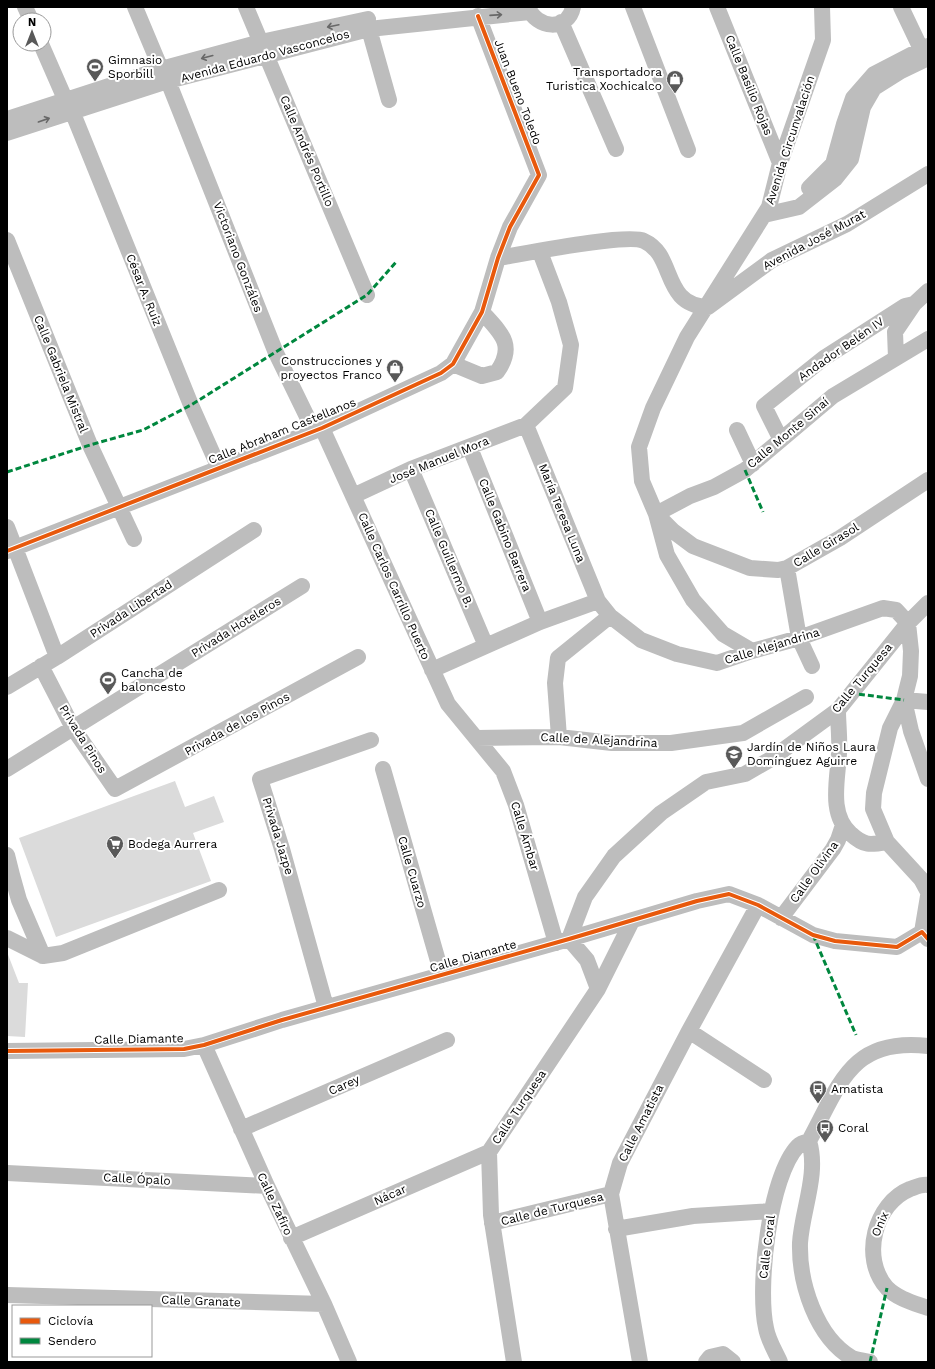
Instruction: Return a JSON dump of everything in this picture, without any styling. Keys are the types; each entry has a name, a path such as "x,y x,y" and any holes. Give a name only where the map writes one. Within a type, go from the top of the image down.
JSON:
{"street":[{"name":"Victoriano Gonzáles","path":"135,7 276,353 318,429"},
{"name":"Calle Andrés Portillo","path":"246,7 367,295"},
{"path":"529,10 534,18 547,25 561,22 568,17 573,7"},
{"path":"633,7 688,150"},
{"name":"Calle Basilio Rojas","path":"717,7 780,163"},
{"path":"767,211 799,207 835,179 851,159 863,107 874,88 901,71 926,51 901,7"},
{"name":"Avenida Circunvalación","path":"656,514 642,481 639,447 653,408 687,337 708,307 767,211 780,163 823,40 824,8"},
{"name":"Avenida Eduardo Vasconcelos","path":"7,119 69,105 164,75 364,18 469,9 529,10"},
{"name":"Juan Bueno Toledo","path":"469,9 539,175"},
{"path":"364,18 389,100"},
{"path":"561,22 616,149"},
{"name":"César A. Ruiz","path":"45,52 69,105 191,405 219,468"},
{"name":"Avenida Eduardo Vasconcelos","path":"7,133 69,105"},
{"name":"Avenida José Murat","path":"708,307 772,260 847,224 928,174"},
{"name":"Calle Abraham Castellanos","path":"11,549 318,429 441,374 452,364 482,312 498,258 510,227 522,208 539,175"},
{"name":"Calle Gabriela Mistral","path":"7,240 90,445 134,539"},
{"path":"498,258 616,240 643,241 660,254 674,290 694,306 708,307"},
{"path":"526,425 565,388 571,345 559,302 540,252"},
{"path":"896,358 895,332 914,304 928,291"},
{"name":"Andador Belén IV","path":"781,440 764,406 824,358 905,306 914,304"},
{"path":"452,364 482,376 497,372 505,360 506,345 499,330 482,312"},
{"name":"Calle Monte Sinaí","path":"656,514 690,496 714,487 753,464 833,396 928,339"},
{"name":"José Manuel Mora","path":"353,496 411,469 470,448 526,425"},
{"name":"María Teresa Luna","path":"526,425 598,601"},
{"name":"Calle Carlos Carrillo Puerto","path":"318,429 353,496 448,704 477,738"},
{"path":"737,430 753,464"},
{"name":"Calle Gabino Barrera","path":"470,448 540,622"},
{"name":"Calle Guillermo B.","path":"411,469 486,646"},
{"name":"Calle Girasol","path":"656,514 673,531 693,546 750,568 778,570 787,568 840,538 928,480"},
{"path":"656,514 667,555 692,600 723,634 752,651"},
{"path":"7,526 11,549 57,657"},
{"name":"Privada Libertad","path":"7,687 57,657 254,530"},
{"path":"787,568 799,638 812,666"},
{"name":"Privada Hoteleros","path":"7,769 302,586"},
{"path":"432,670 540,622 598,601"},
{"name":"Calle Alejandrina","path":"598,601 610,616 641,640 677,654 717,663 752,651 799,638 883,608 896,610 908,623"},
{"name":"Calle Turquesa","path":"562,941 585,897 614,856 661,813 706,782 745,774 771,759 838,710 908,623 928,603"},
{"path":"559,737 556,683 558,658 610,616"},
{"path":"908,623 911,651 910,676 904,700 890,728 874,793 873,809 886,842 921,878 928,892"},
{"name":"Privada de los Pinos","path":"115,789 358,657"},
{"name":"Privada Pinos","path":"41,666 73,728 115,789"},
{"name":"Calle de Alejandrina","path":"477,738 559,737 612,742 671,742 743,733 806,697"},
{"path":"904,700 928,702"},
{"path":"904,700 911,732 928,779"},
{"path":"838,710 839,753 835,781 837,810 843,825 860,842 872,845 886,842"},
{"name":"Calle Ámbar","path":"477,738 503,771 562,941"},
{"name":"Privada Jazpe","path":"326,1007 282,849 260,779 371,740"},
{"name":"Calle Cuarzo","path":"383,769 442,976"},
{"name":"Calle Olivina","path":"781,918 832,849 838,840 843,825"},
{"path":"7,855 9,876 43,956"},
{"path":"7,938 43,956 63,953 219,890"},
{"name":"Calle Diamante","path":"7,1051 184,1049 204,1045 326,1007 442,976 697,901 729,894 758,905 813,935 835,941 897,947 925,936 928,896"},
{"name":"Calle Amatista","path":"640,1362 611,1194 620,1163 688,1031 758,905"},
{"name":"Calle Turquesa","path":"514,1362 492,1223 489,1152 598,989 632,921"},
{"path":"7,938 30,928"},
{"path":"562,941 587,960 598,989"},
{"path":"688,1031 764,1080"},
{"name":"Carey","path":"242,1129 447,1040"},
{"path":"870,1362 853,1358 834,1344 814,1316 804,1283 800,1244 810,1180 812,1152 809,1141 841,1082 857,1061 878,1049 907,1044 928,1046"},
{"name":"Calle Zafiro","path":"204,1045 291,1238 324,1304 349,1362"},
{"name":"Calle Coral","path":"780,1362 766,1328 762,1271 771,1211 787,1164 798,1146 809,1141"},
{"name":"Nácar","path":"291,1238 489,1152"},
{"name":"Calle Ópalo","path":"7,1173 267,1186"},
{"name":"Onix","path":"928,1185 924,1184 903,1192 883,1212 872,1242 875,1266 887,1288 903,1299 928,1308"},
{"name":"Calle de Turquesa","path":"492,1223 611,1194"},
{"path":"616,1229 693,1216 771,1211"},
{"name":"Calle Granate","path":"7,1295 324,1304"},
{"path":"706,1362 710,1357 723,1354 733,1362"}],"building":[{"name":"Bodega Aurrera","path":"175,781 185,807 214,796 224,822 193,833 211,881 56,937 19,838"},
{"path":"7,952 19,983 28,983 25,1037 7,1036"}],"marked path":[{"path":"7,472 90,445 143,430 191,405 367,295 397,261"},
{"path":"745,470 763,512"},
{"path":"850,693 904,700"},
{"path":"813,935 856,1035"},
{"path":"870,1362 887,1288"}],"cycle path":[{"path":"7,551 322,428 441,373 453,364 482,312 498,258 510,227 539,175 478,16"},
{"path":"7,1051 184,1049 204,1045 282,1020 569,939 697,901 729,894 758,905 813,935 835,941 897,947 922,932 928,939"}],"place":[{"name":"Gimnasio Sporbill","path":"95,82"},
{"name":"Transportadora Turistica Xochicalco","path":"675,94"},
{"name":"Construcciones y proyectos Franco","path":"395,383"},
{"name":"Cancha de baloncesto","path":"108,695"},
{"name":"Jardín de Niños Laura Domínguez Aguirre","path":"734,769"},
{"name":"Bodega Aurrera","path":"115,859"},
{"name":"Amatista","path":"818,1104"},
{"name":"Coral","path":"825,1143"}]}
